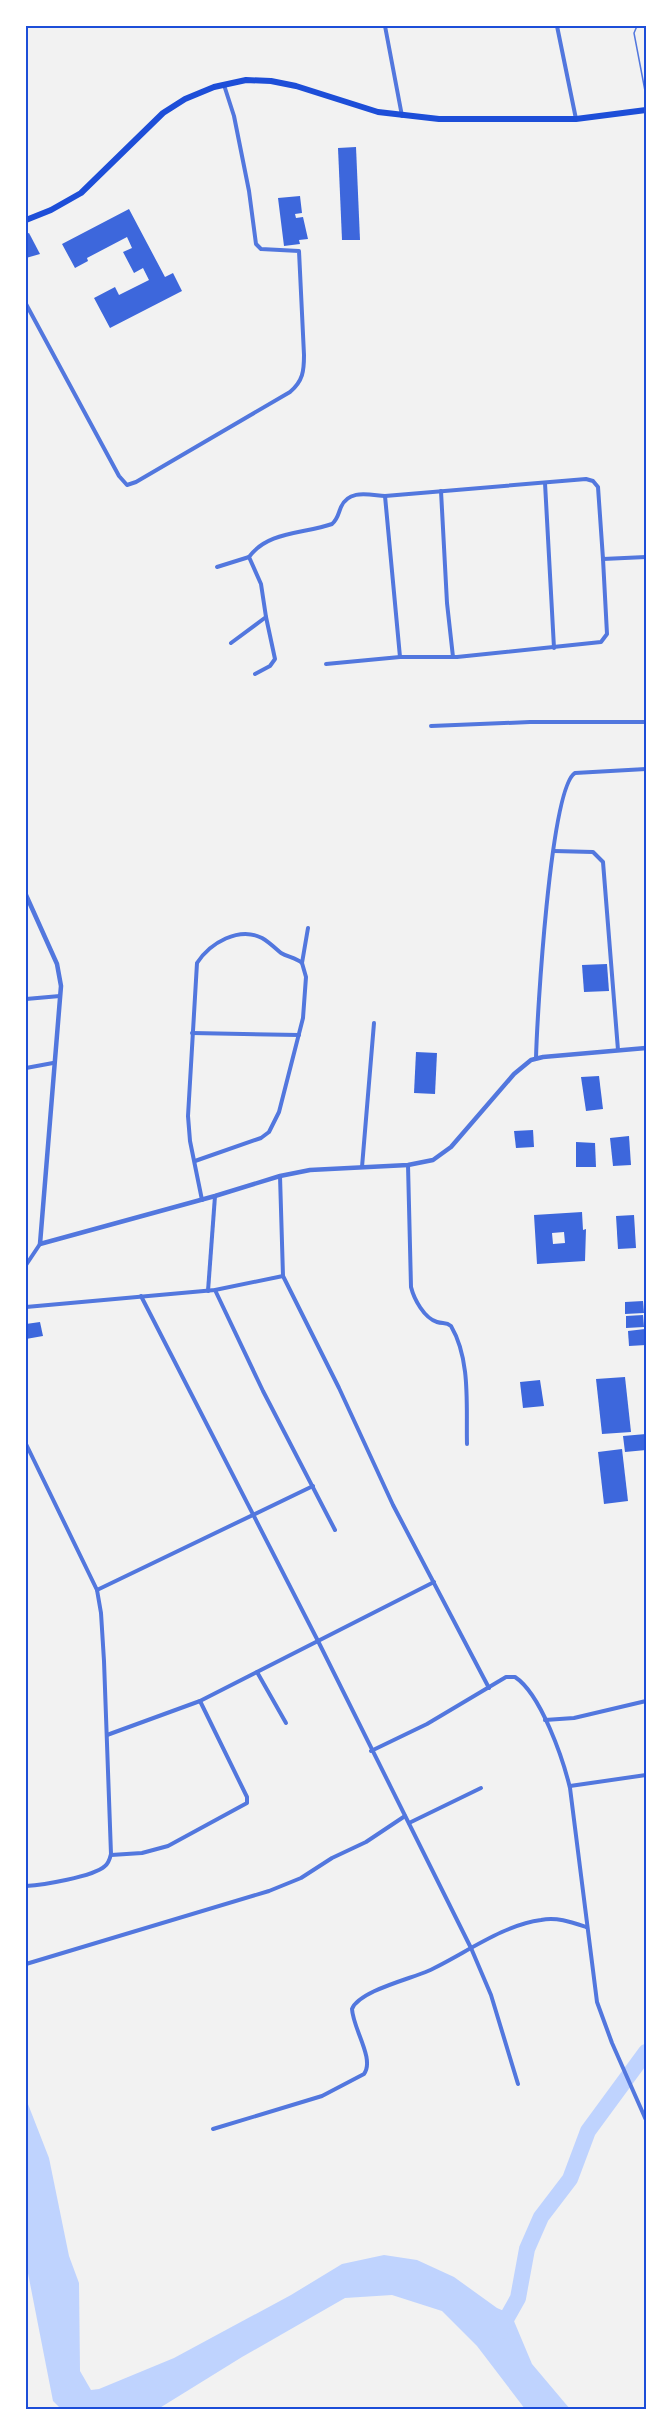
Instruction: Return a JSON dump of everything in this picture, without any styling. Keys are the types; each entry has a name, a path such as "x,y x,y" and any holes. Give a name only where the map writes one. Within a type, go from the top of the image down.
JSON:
{"main road":[{"path":"26,220 51,210 81,193 170,108 192,95 246,80 271,81 296,86 378,112 439,119 576,119 646,110"}],"street":[{"path":"385,26 402,116"},
{"path":"557,26 576,119"},
{"path":"26,304 119,476 127,486 281,397 299,383 304,369 299,251 261,249 256,244 249,191 234,116 224,85"},
{"path":"218,567 249,557 263,543 277,537 332,525 344,502 354,495 385,496 586,479 596,484 600,504 606,639 598,643 554,648 453,657 400,657 326,664"},
{"path":"545,483 554,648"},
{"path":"441,491 447,603 453,657"},
{"path":"385,496 400,657"},
{"path":"249,557 261,584 275,660 270,666 255,674"},
{"path":"603,559 646,558"},
{"path":"231,643 266,617"},
{"path":"430,726 530,722 646,722"},
{"path":"536,1058 541,973 556,831 567,781 572,774 646,769"},
{"path":"554,851 593,852 603,862 618,1050"},
{"path":"26,895 57,964 60,976 40,1244 26,1265"},
{"path":"195,1161 268,1133 279,1112 303,1018 306,977 303,963 308,928"},
{"path":"202,1200 190,1141 188,1116 195,968 203,955 224,939 238,934 252,934 262,938 282,953 303,963"},
{"path":"26,999 60,996"},
{"path":"362,1167 374,1023"},
{"path":"192,1033 299,1035"},
{"path":"40,1244 202,1200 280,1176 310,1170 408,1165 433,1160 442,1155 458,1139 514,1074 536,1058 646,1048"},
{"path":"26,1068 53,1063"},
{"path":"408,1165 411,1287 427,1315 436,1322 451,1326 460,1342 466,1391 467,1444"},
{"path":"280,1176 283,1276 339,1388 393,1505 489,1688"},
{"path":"208,1291 215,1196"},
{"path":"26,1306 208,1291 283,1276"},
{"path":"215,1290 245,1355 335,1530"},
{"path":"141,1296 318,1641 471,1948 491,1995 518,2084"},
{"path":"26,1444 97,1590 101,1613 111,1855 108,1863 100,1869 58,1882 26,1886"},
{"path":"97,1590 313,1486"},
{"path":"107,1735 200,1701 434,1582"},
{"path":"257,1672 286,1723"},
{"path":"371,1751 427,1724 506,1677 515,1677 524,1684 560,1751 570,1786 597,2002 612,2043 646,2120"},
{"path":"111,1855 142,1852 168,1846 247,1803 247,1797 200,1701"},
{"path":"545,1720 574,1718 646,1701"},
{"path":"570,1786 646,1775"},
{"path":"409,1823 481,1788"},
{"path":"26,1964 270,1891 301,1878 332,1858 366,1842 405,1816"},
{"path":"213,2129 321,2096 359,2078 367,2070 369,2064 354,2023 352,2009 356,2002 428,1971 498,1935 540,1920 557,1919 586,1927"}],"lane":[{"path":"637,26 634,33 646,96"}],"water":[{"path":"26,2099 49,2158 69,2256 79,2283 80,2371 91,2390 99,2389 174,2358 291,2295 342,2264 384,2255 417,2260 454,2277 497,2308 511,2314 532,2364 570,2409 525,2409 477,2346 442,2311 392,2295 345,2298 242,2357 158,2409 61,2409 53,2401 26,2263"}],"building":[{"path":"356,147 360,240 342,240 338,148"},
{"path":"300,196 302,213 295,214 296,218 303,217 308,239 299,240 300,244 284,246 278,198"},
{"path":"129,209 165,277 173,273 182,291 110,328 94,298 115,287 119,295 149,280 143,268 134,273 123,252 132,248 127,237 87,258 88,261 75,268 62,244"},
{"path":"29,233 40,254 26,258 26,234"},
{"path":"607,964 609,991 584,992 582,965"},
{"path":"416,1052 437,1053 435,1094 414,1093"},
{"path":"599,1076 603,1109 586,1111 581,1077"},
{"path":"533,1130 534,1147 516,1148 514,1131"},
{"path":"629,1136 631,1165 613,1166 610,1138"},
{"path":"576,1142 595,1143 596,1167 576,1167"},
{"path":"582,1212 583,1230 586,1229 585,1261 537,1264 534,1215","holes":["564,1232 565,1243 553,1244 552,1233"]},
{"path":"634,1215 636,1248 618,1249 616,1216"},
{"path":"643,1301 644,1313 625,1314 625,1302"},
{"path":"643,1315 644,1327 626,1328 626,1316"},
{"path":"40,1322 43,1336 26,1339 26,1324"},
{"path":"645,1329 646,1345 629,1346 628,1331"},
{"path":"625,1377 631,1432 602,1434 596,1379"},
{"path":"540,1380 544,1406 523,1408 520,1382"},
{"path":"646,1434 646,1450 625,1452 623,1436"},
{"path":"622,1449 628,1501 604,1504 598,1452"}],"waterway":[{"path":"499,2332 518,2298 527,2249 541,2217 570,2179 588,2131 646,2052"}]}
